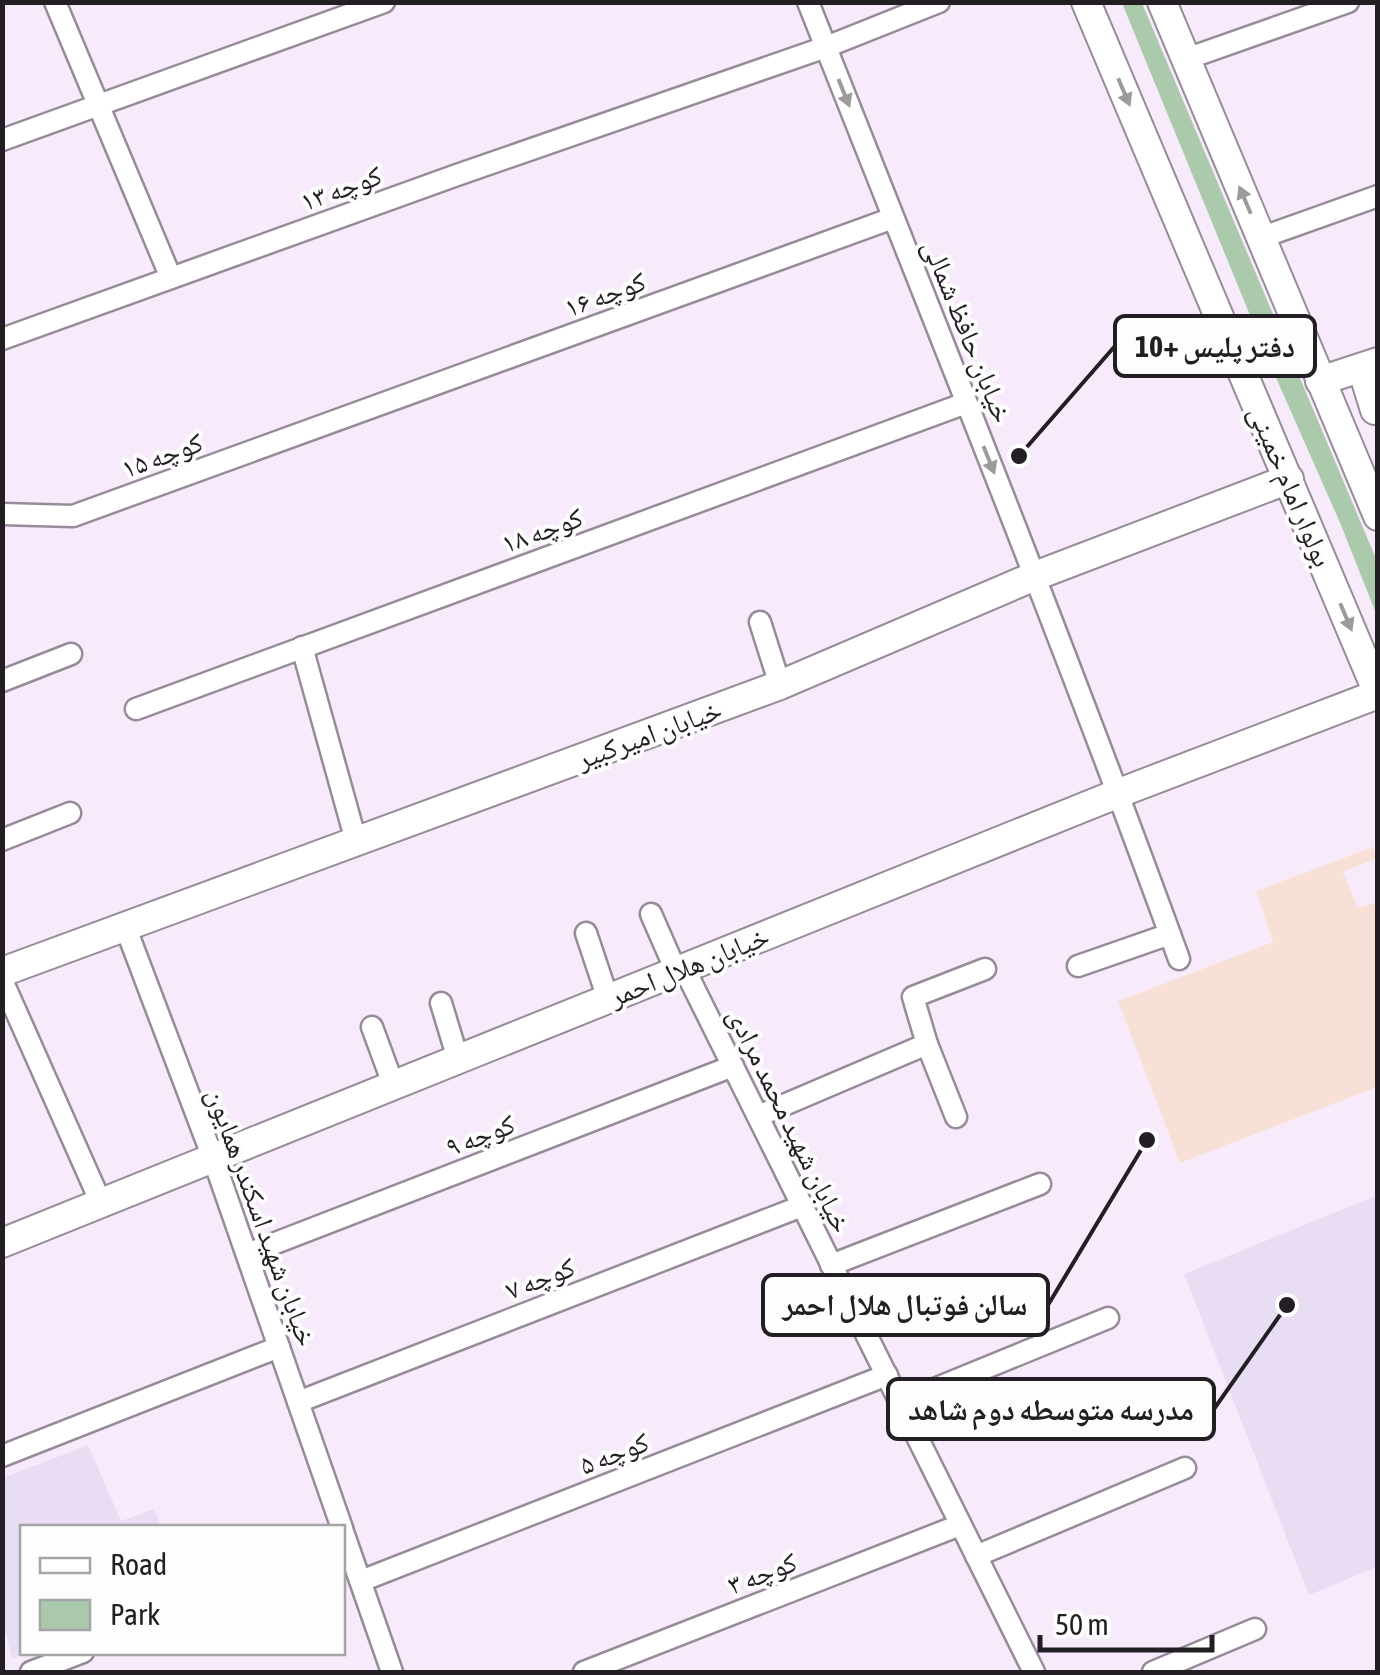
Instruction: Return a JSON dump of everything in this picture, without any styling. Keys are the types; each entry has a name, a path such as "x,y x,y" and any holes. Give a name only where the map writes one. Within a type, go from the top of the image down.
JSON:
{"street":[{"path":"2,340 171,278 55,2"},
{"path":"2,140 384,2"},
{"name":"خیابان حافظ شمالی","path":"808,2 1035,576 1179,960"},
{"name":"کوچه ۱۳","path":"171,278 826,47 939,2"},
{"name":"بولوار امام خمینی","path":"1086,2 1378,694"},
{"path":"1162,2 1378,516"},
{"path":"1186,59 1348,2"},
{"path":"1260,238 1378,196"},
{"name":"کوچه ۱۶","path":"336,421 894,218"},
{"path":"1320,381 1370,365 1376,410 1338,422"},
{"name":"کوچه ۱۸","path":"136,709 966,403"},
{"name":"کوچه ۱۵","path":"2,514 72,516 336,421"},
{"name":"خیابان امیرکبیر","path":"2,972 780,685 1035,576 1288,479"},
{"path":"760,622 780,685"},
{"path":"302,647 356,841"},
{"path":"2,680 71,654"},
{"name":"خیابان هلال احمر","path":"2,1243 1119,793 1378,694"},
{"path":"2,840 70,813"},
{"name":"خیابان شهید محمد مرادی","path":"651,914 758,1116 1034,1672"},
{"name":"خیابان شهید اسکندر همایون","path":"125,926 213,1158 341,1525"},
{"path":"586,933 608,998"},
{"path":"1078,966 1170,934"},
{"path":"956,1117 913,997 985,969"},
{"path":"2,980 101,1203"},
{"path":"441,1003 458,1060"},
{"path":"372,1026 393,1084"},
{"path":"758,1116 927,1044"},
{"name":"کوچه ۹","path":"247,1254 732,1066"},
{"path":"831,1265 1040,1184"},
{"name":"کوچه ۷","path":"298,1402 802,1206"},
{"path":"900,1403 1108,1318"},
{"path":"2,1456 279,1346"},
{"name":"کوچه ۵","path":"361,1581 886,1376"},
{"path":"976,1556 1186,1468"},
{"name":"کوچه ۳","path":"584,1672 960,1525"},
{"name":"خیابان شهید اسکندر همایون","path":"346,1552 361,1581 392,1672"},
{"path":"1152,1672 1255,1629"},
{"path":"31,1672 76,1655"}],"shaded area":[{"path":"1373,847 1377,858 1343,872 1358,908 1377,902 1377,1087 1180,1163 1118,1001 1273,942 1256,891"},
{"path":"1376,1196 1377,1567 1309,1595 1184,1274"},
{"path":"88,1445 121,1521 154,1509 160,1525 20,1525 21,1655 12,1658 3,1621 3,1478"}],"green space":[{"path":"1122,3 1142,3 1377,561 1377,616 1270,364"}],"place":[{"name":"دفتر پلیس +10","path":"1019,456"},
{"name":"سالن فوتبال هلال احمر","path":"1147,1140"},
{"name":"مدرسه متوسطه دوم شاهد","path":"1287,1305"}]}
